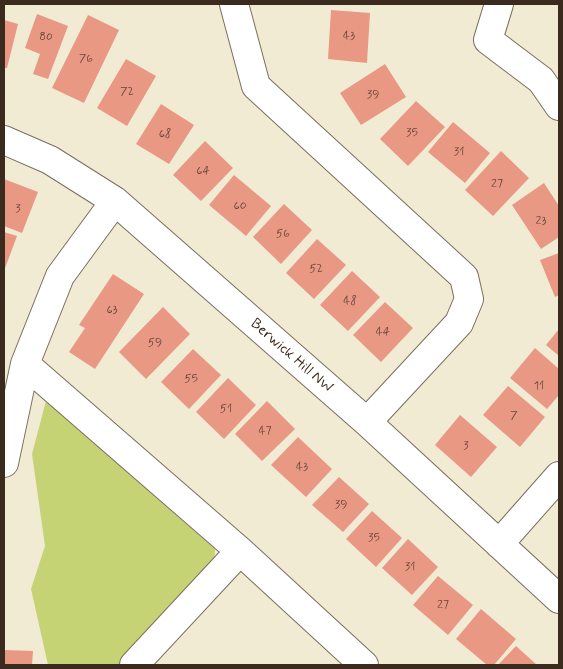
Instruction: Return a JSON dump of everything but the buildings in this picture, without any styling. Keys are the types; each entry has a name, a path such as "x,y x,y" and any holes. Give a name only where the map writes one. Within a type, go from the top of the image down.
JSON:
{"street":[{"path":"234,4 256,86 464,277 470,299 458,323 367,422"},
{"path":"499,4 488,40 541,80 559,106"},
{"name":"Berwick Hill NW","path":"4,140 50,160 115,200 367,422 559,599"},
{"path":"4,463 25,364 60,276 115,200"},
{"path":"25,364 240,551 364,665"},
{"path":"499,544 559,476"},
{"path":"134,665 240,551"}],"green space":[{"path":"46,401 215,549 214,568 121,665 48,665 31,589 45,546 32,454"}]}
